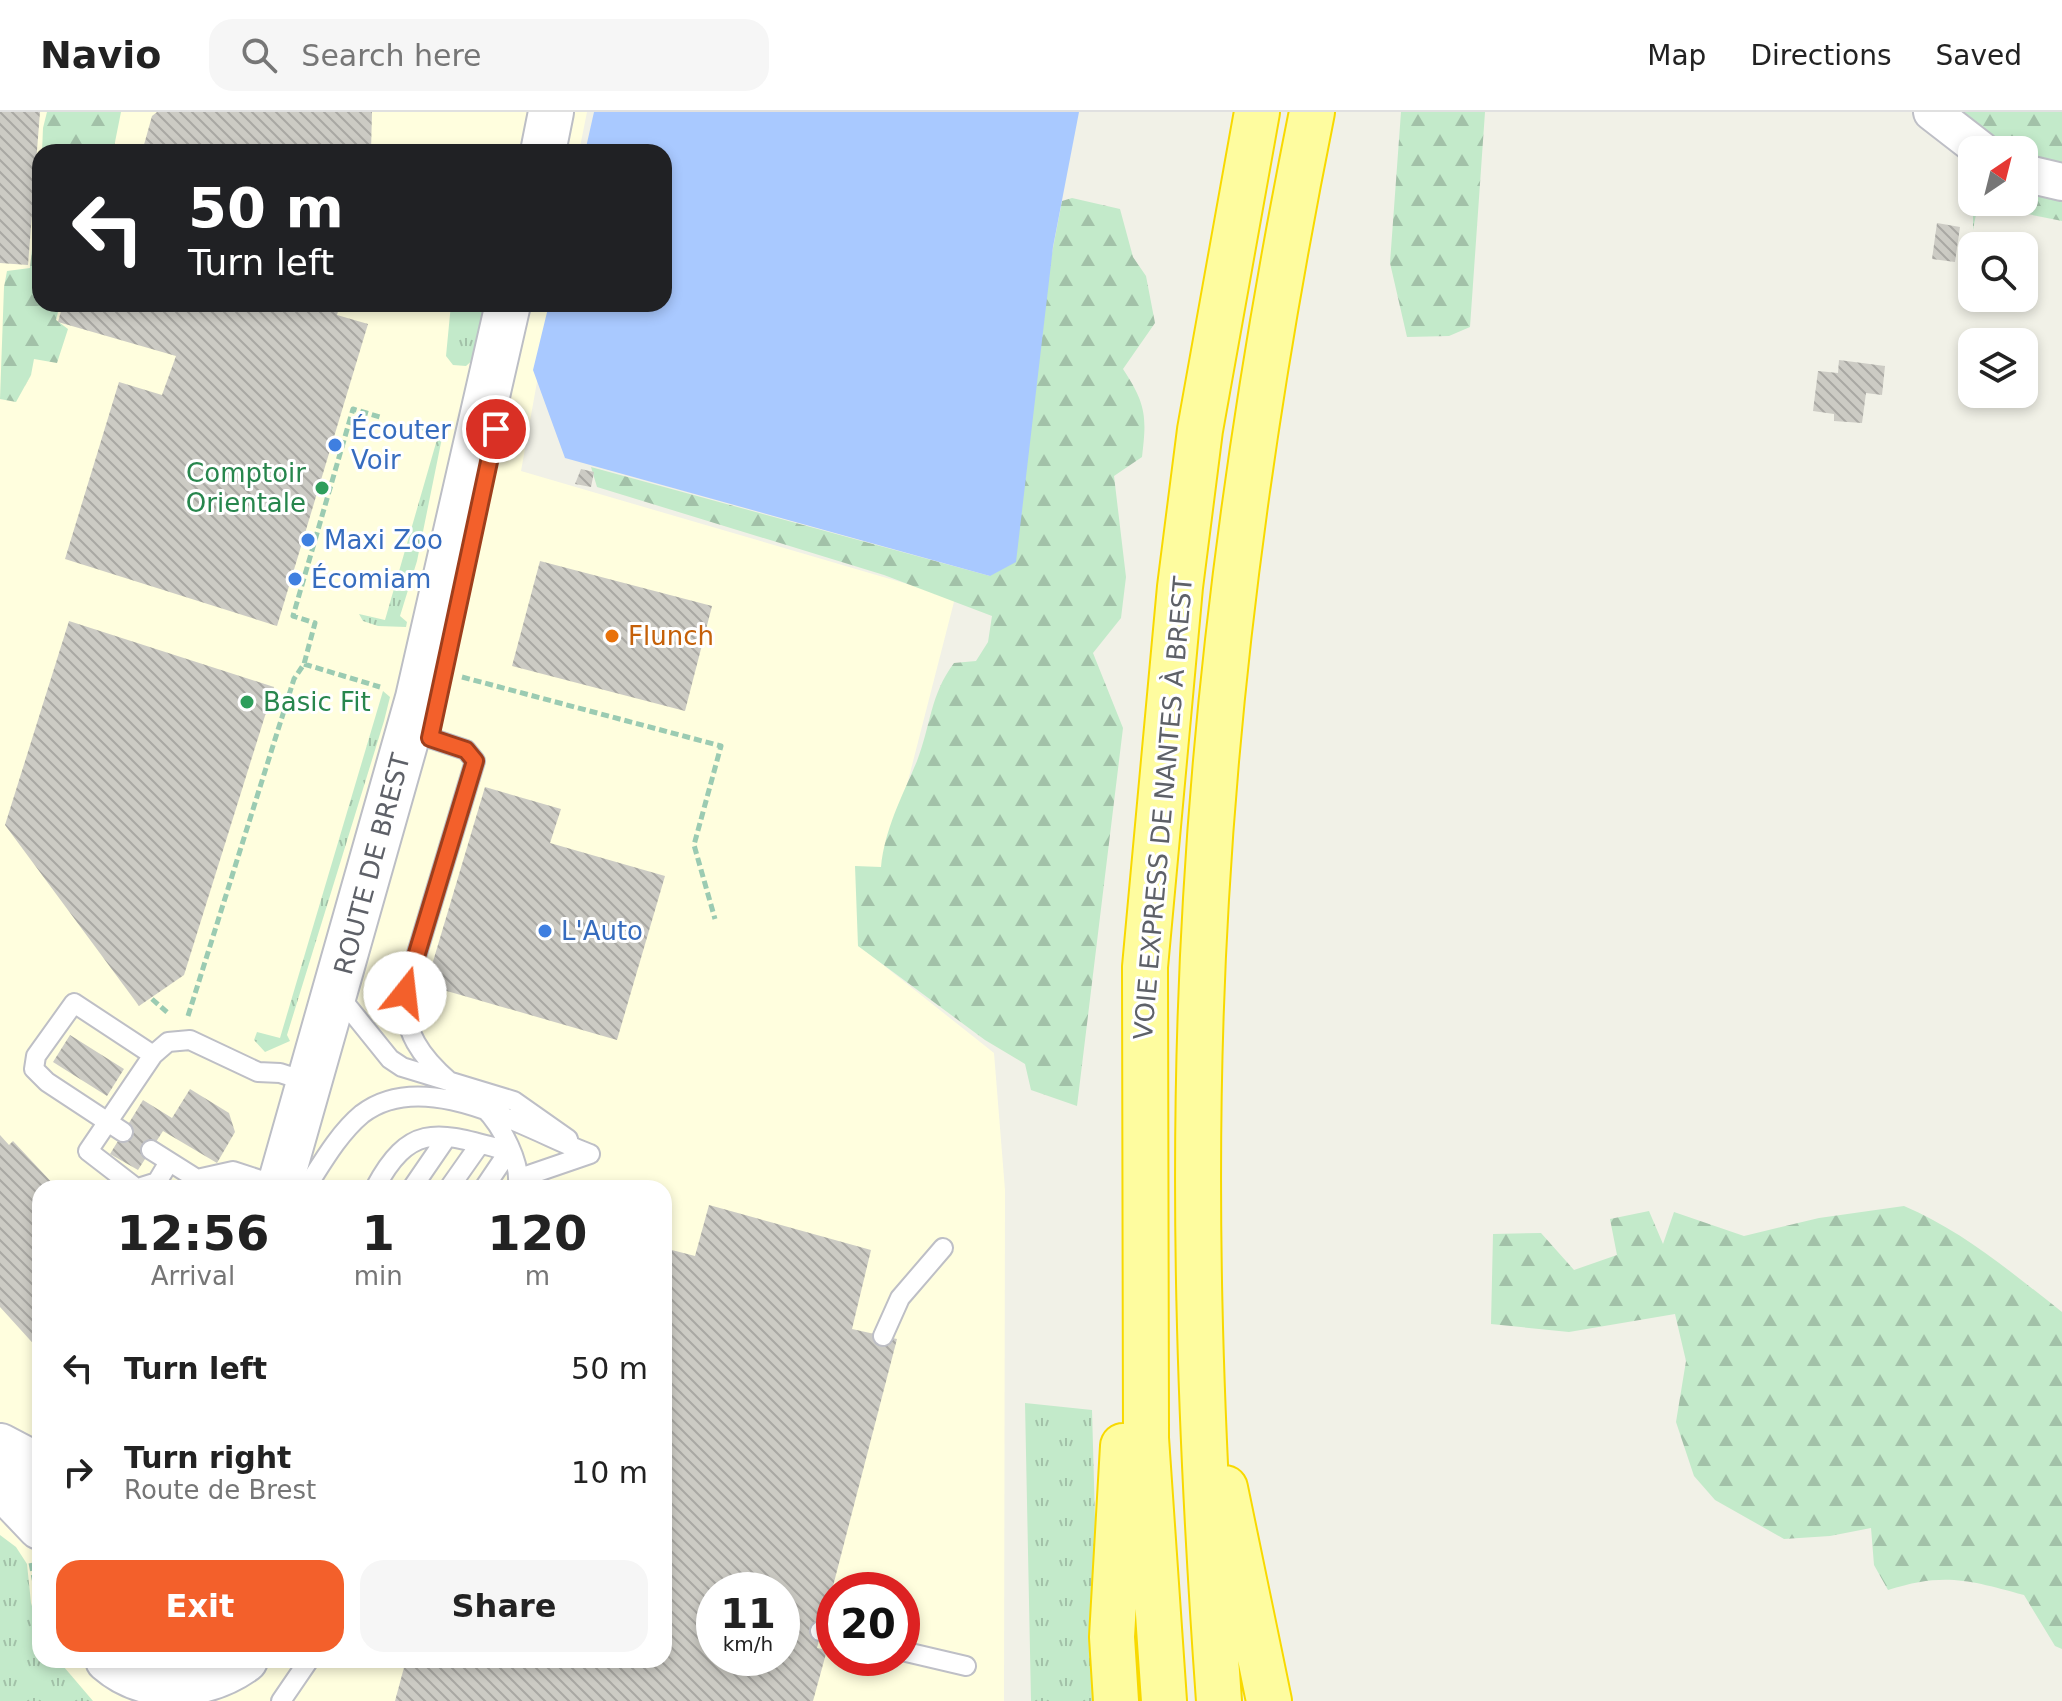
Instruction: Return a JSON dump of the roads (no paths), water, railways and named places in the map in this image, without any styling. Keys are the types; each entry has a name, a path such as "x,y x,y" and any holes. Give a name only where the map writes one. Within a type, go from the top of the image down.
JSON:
{"highway":[{"name":"VOIE EXPRESS DE NANTES À BREST","path":"1164,1701 1146,1438 1143,1064 1147,951 1180,587 1200,430 1257,112"},
{"name":"VOIE EXPRESS DE NANTES À BREST","path":"1219,1701 1199,1377 1198,1093 1206,898 1220,722 1276,298 1312,112"},
{"path":"1116,1701 1112,1637 1143,1064"},
{"path":"1199,1377 1243,1563 1269,1701"}],"main road":[{"path":"545,144 551,112"},
{"name":"ROUTE DE BREST","path":"317,1086 348,1007 430,738 446,673 507,312"},
{"name":"ROUTE DE BREST","path":"493,398 514,312"},
{"name":"ROUTE DE BREST","path":"292,1180 476,483"},
{"path":"0,1446 32,1463"},
{"path":"0,1485 32,1539"},
{"path":"116,1675 167,1684 224,1679"}],"street":[{"path":"1932,112 1963,136"},
{"path":"2038,176 2062,182"}],"lane":[{"path":"430,738 466,750 475,761 405,993 404,1010 411,1035 427,1060 450,1082"},
{"path":"116,1127 47,1082 34,1069 36,1056 74,1003 153,1055"},
{"path":"348,1007 390,1059 402,1067 514,1101 590,1154"},
{"path":"126,1180 88,1151 116,1127 153,1055 168,1042 190,1040 258,1072 280,1073 317,1086"},
{"path":"298,1180 351,1125 382,1103 407,1097 482,1106 537,1134 590,1154"},
{"path":"482,1106 506,1136 518,1180"},
{"path":"380,1180 396,1154 410,1141 447,1137 509,1151"},
{"path":"417,1180 447,1137"},
{"path":"455,1180 480,1144"},
{"path":"151,1150 197,1179 233,1171 263,1180"},
{"path":"489,1180 509,1151"},
{"path":"503,1180 509,1151"},
{"path":"526,1180 590,1154"},
{"path":"158,1180 169,1162"},
{"path":"883,1336 900,1298 943,1248"},
{"path":"920,1655 966,1666"},
{"path":"281,1701 304,1668"}],"water":[{"path":"594,112 1079,112 1053,247 1016,562 990,576 565,458 533,370 547,312 672,312 672,144 587,144"}],"place":[{"name":"Écouter Voir","path":"335,445"},
{"name":"Comptoir Orientale","path":"322,488"},
{"name":"Maxi Zoo","path":"308,540"},
{"name":"Écomiam","path":"295,579"},
{"name":"Flunch","path":"612,636"},
{"name":"Basic Fit","path":"247,702"},
{"name":"L'Auto","path":"545,931"}]}
